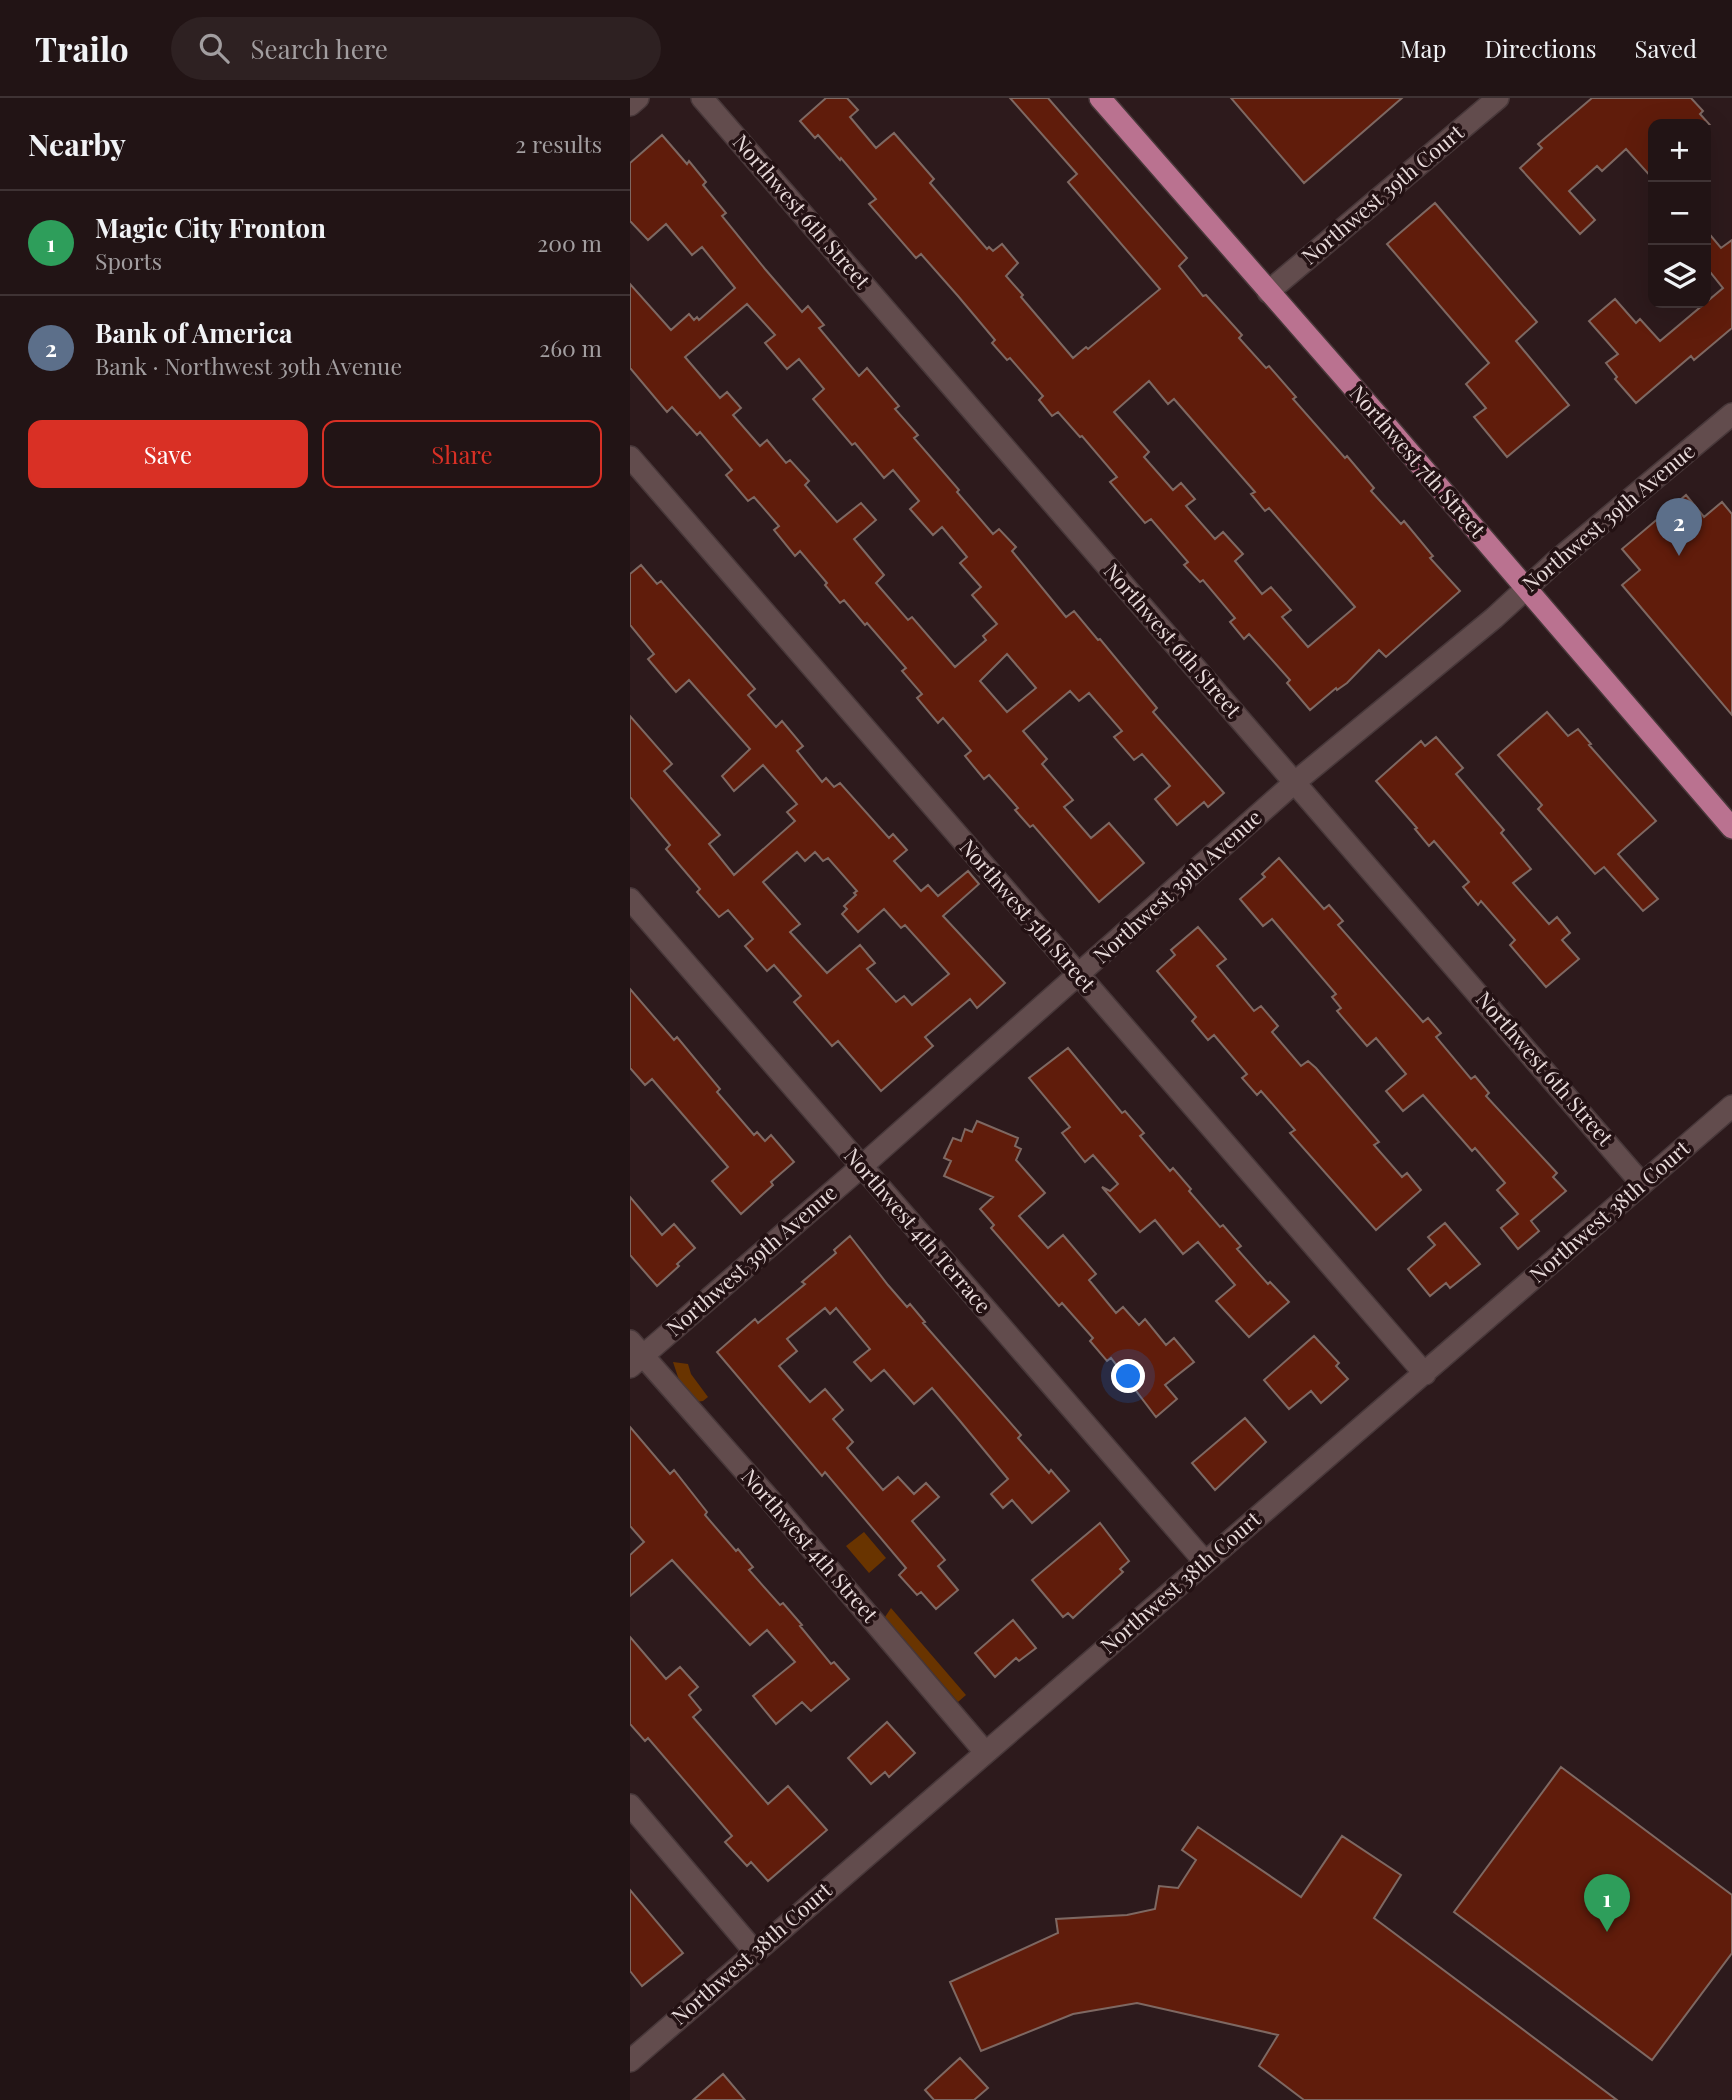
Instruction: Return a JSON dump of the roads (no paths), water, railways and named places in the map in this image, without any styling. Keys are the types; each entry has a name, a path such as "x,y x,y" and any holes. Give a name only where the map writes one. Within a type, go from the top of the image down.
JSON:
{"main road":[{"name":"Northwest 7th Street","path":"1100,98 1379,417 1732,828"}],"street":[{"path":"630,105 638,98"},
{"name":"Northwest 6th Street","path":"702,98 1642,1184"},
{"name":"Northwest 39th Court","path":"1268,292 1498,98"},
{"name":"Northwest 39th Avenue","path":"634,1355 861,1167 1294,783 1494,618 1525,588 1732,414"},
{"name":"Northwest 5th Street","path":"630,457 1424,1374"},
{"name":"Northwest 4th Terrace","path":"630,899 1205,1562"},
{"name":"Northwest 38th Court","path":"630,2061 1732,1106"},
{"name":"Northwest 4th Street","path":"634,1355 765,1494 985,1752"},
{"path":"630,1805 755,1952"}],"place":[{"name":"Bank of America","path":"1679,556"},
{"name":"Magic City Fronton","path":"1607,1932"}]}
